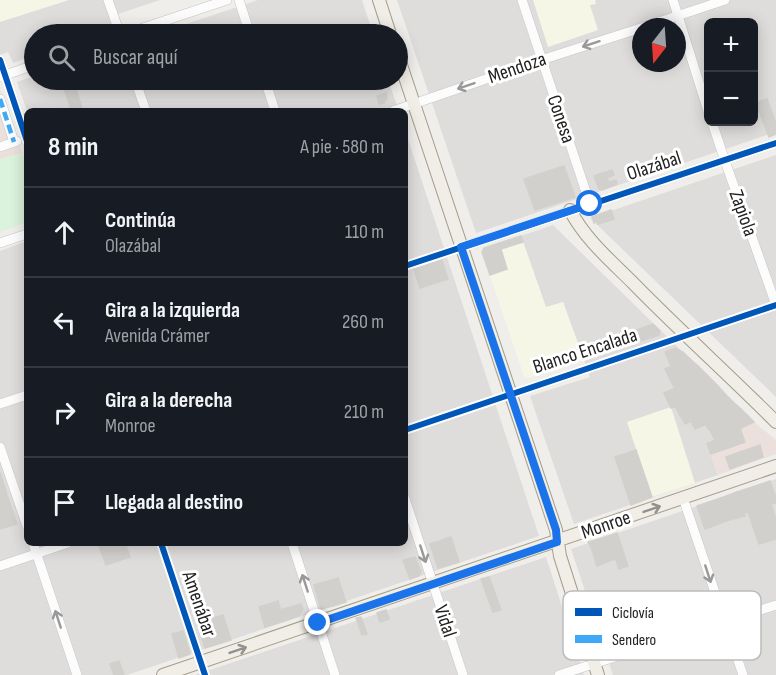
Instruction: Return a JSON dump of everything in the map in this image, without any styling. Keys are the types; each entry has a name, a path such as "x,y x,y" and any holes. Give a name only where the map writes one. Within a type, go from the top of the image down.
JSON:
{"main road":[{"path":"379,0 387,24"},
{"path":"408,86 556,530 560,556 571,591"},
{"path":"570,210 592,241 685,336 776,422"},
{"name":"Monroe","path":"163,675 776,466"}],"street":[{"path":"108,0 116,24"},
{"path":"155,24 227,0"},
{"path":"239,0 247,24"},
{"name":"Conesa","path":"522,0 590,204"},
{"path":"673,0 704,98"},
{"name":"Mendoza","path":"671,18 725,0"},
{"name":"Mendoza","path":"402,108 632,30"},
{"path":"0,60 3,76 24,131"},
{"path":"3,76 24,69"},
{"path":"139,90 145,108"},
{"path":"269,90 275,108"},
{"path":"0,99 14,142"},
{"name":"Zapiola","path":"713,126 776,305"},
{"path":"0,147 24,140"},
{"name":"Olazábal","path":"408,265 776,143"},
{"path":"0,243 24,235"},
{"name":"Blanco Encalada","path":"408,429 776,305"},
{"path":"0,404 24,396"},
{"path":"0,447 24,517"},
{"path":"683,498 714,591"},
{"name":"Vidal","path":"408,508 463,675"},
{"path":"34,546 77,675"},
{"path":"0,566 59,546"},
{"name":"Amenábar","path":"162,546 206,675"},
{"path":"293,546 335,675"},
{"path":"761,610 776,605"},
{"path":"559,675 596,670 623,660"},
{"path":"738,660 743,675"}],"shaded area":[{"path":"0,0 160,0 109,17 111,24 24,24 24,59 13,63 8,52 0,55"},
{"path":"0,0 69,0 0,22"},
{"path":"258,0 362,0 370,24 186,24"},
{"path":"397,0 776,0 776,132 476,233 408,32 408,24 405,24"},
{"path":"533,0 595,0 596,4 590,5 598,30 548,47"},
{"path":"24,80 24,90 392,90 398,108 26,108 17,82"},
{"path":"0,90 22,153 0,159"},
{"path":"408,139 539,536 127,675 0,675 0,251 24,242 24,546 408,546"},
{"path":"776,155 776,397 590,218"},
{"path":"553,225 754,422 707,444 718,475 574,524 530,396 590,377 563,302 546,308 521,236"},
{"path":"521,236 546,307 563,302 584,360 528,378 524,376 482,252 484,248"},
{"path":"671,407 695,483 652,497 627,422"},
{"path":"754,422 776,440 776,454 718,475 707,444"},
{"path":"776,479 776,675 613,675 608,660 761,660 761,591 585,591 571,549"},
{"path":"546,557 563,610 563,660 579,660 584,675 195,675"}],"green space":[{"path":"22,153 24,223 0,232 0,159"}],"building":[{"path":"64,90 76,90 82,108 71,108"},
{"path":"386,93 387,98 384,103 379,104 377,96"},
{"path":"767,99 776,123 776,134 769,137 758,102"},
{"path":"564,166 575,197 535,210 524,179"},
{"path":"612,170 614,175 607,178 609,182 616,180 617,184 599,189 594,176"},
{"path":"611,210 614,219 594,223 592,217"},
{"path":"521,236 523,242 501,249 507,269 490,275 482,252 484,248"},
{"path":"442,260 448,279 420,288 414,269"},
{"path":"653,324 660,331 659,335 629,345 625,334"},
{"path":"675,348 690,359 671,366 665,352"},
{"path":"690,359 698,366 670,379 665,369"},
{"path":"698,366 707,375 675,389 670,379"},
{"path":"707,375 719,387 671,408 664,393"},
{"path":"719,387 725,394 680,415 675,406"},
{"path":"725,394 733,402 685,424 680,415"},
{"path":"733,402 741,409 695,429 691,421"},
{"path":"741,409 748,416 711,432 706,425"},
{"path":"748,416 754,422 715,440 711,432"},
{"path":"740,428 745,442 731,447 726,435"},
{"path":"726,435 731,447 711,454 707,444"},
{"path":"760,445 763,457 730,469 726,457"},
{"path":"636,450 652,497 631,505 615,457"},
{"path":"0,472 9,501 0,503"},
{"path":"770,481 776,498 776,503 771,504 776,519 776,539 759,544 748,512 744,513 737,492"},
{"path":"737,492 745,516 729,520 721,498"},
{"path":"721,498 729,520 705,529 697,506"},
{"path":"9,501 17,524 0,529 0,503"},
{"path":"617,533 628,566 619,569 608,536"},
{"path":"608,536 615,559 604,563 596,540"},
{"path":"451,537 459,562 438,568 430,544"},
{"path":"596,540 604,563 597,566 588,542"},
{"path":"99,546 126,546 130,557 106,565"},
{"path":"415,557 421,572 419,576 410,579 403,560"},
{"path":"489,577 501,610 493,612 481,579"},
{"path":"338,578 346,602 333,606 325,582"},
{"path":"325,582 333,606 321,609 314,585"},
{"path":"278,601 284,621 275,624 269,604"},
{"path":"269,604 275,624 265,627 259,607"},
{"path":"301,604 303,609 299,616 284,621 280,610"},
{"path":"386,610 389,619 380,622 377,613"},
{"path":"223,615 231,640 205,648 197,623"},
{"path":"361,617 367,634 362,635 356,618"},
{"path":"183,631 190,654 179,658 172,634"},
{"path":"119,661 124,675 114,675 110,664"}],"marked path":[{"path":"0,99 14,142"}],"cycle path":[{"path":"0,60 24,132"},
{"path":"408,265 776,143"},
{"path":"408,429 776,305"},
{"path":"162,546 205,675"}],"route":[{"path":"318,623 557,542 556,530 461,247 590,204"}]}
